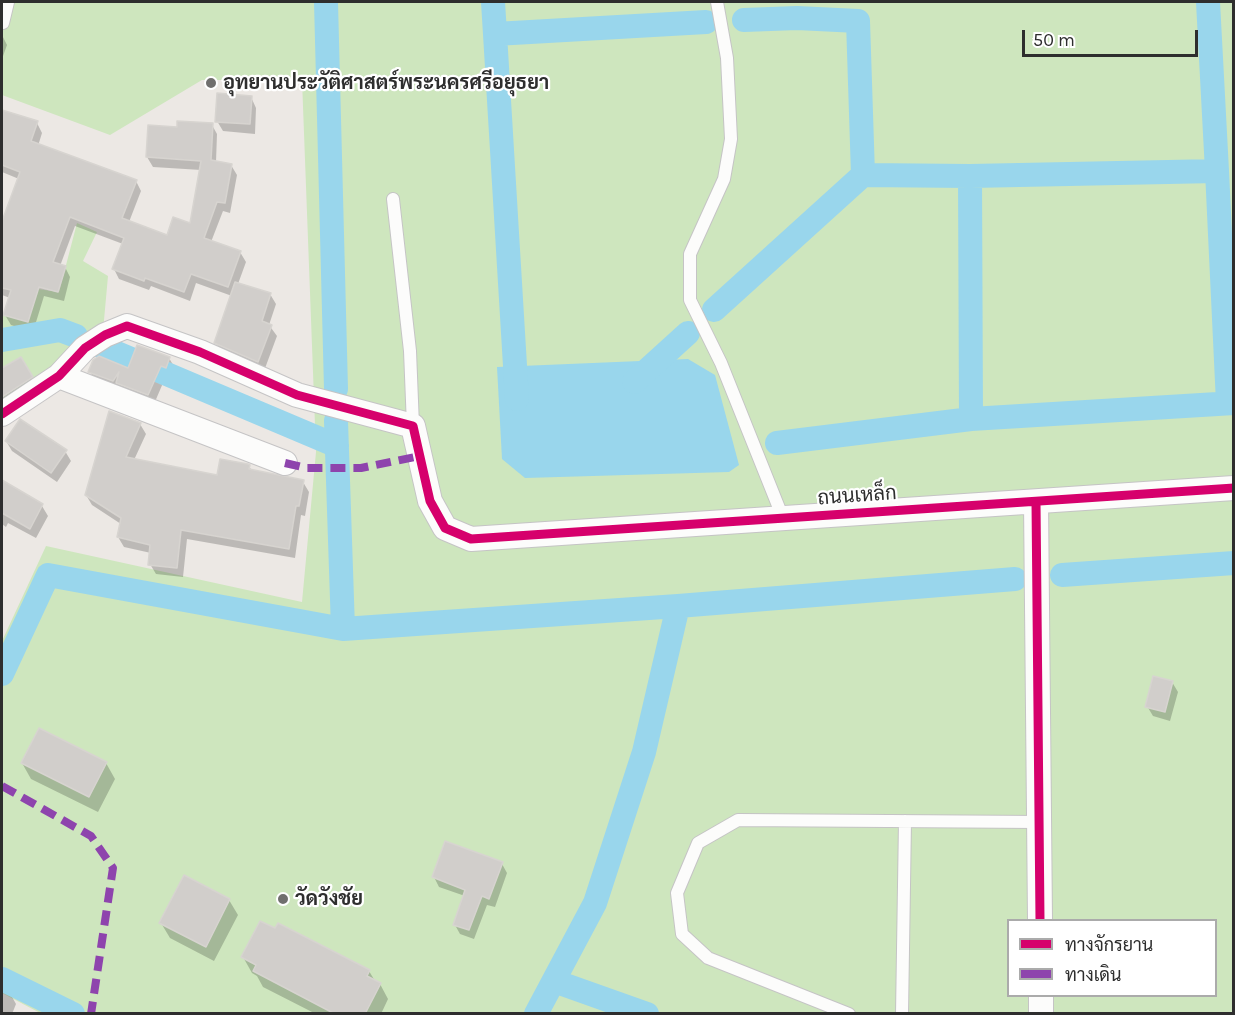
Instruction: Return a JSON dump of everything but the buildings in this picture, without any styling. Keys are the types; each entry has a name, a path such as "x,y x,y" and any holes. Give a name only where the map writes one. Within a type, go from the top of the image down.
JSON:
{"street":[{"path":"2,414 59,376 85,348 105,335 127,326 200,352 297,395 413,426"},
{"path":"59,376 285,463"},
{"name":"ถนนเหล็ก","path":"413,426 430,501 445,528 471,539 1233,488"},
{"path":"1036,502 1040,919"},
{"path":"1041,997 1041,1014"}],"lane":[{"path":"3,23 8,2"},
{"path":"717,2 727,58 730,139 724,179 690,254 690,300 722,363 783,518"},
{"path":"393,199 410,351 413,426"},
{"path":"849,1014 708,958 682,934 677,892 698,843 738,820 1039,822"},
{"path":"902,1014 905,821"}],"green space":[{"path":"2,2 1233,2 1233,1013 42,1014 2,993 2,641 46,546 302,602 316,452 302,80 202,80 110,135 2,95"},
{"path":"77,223 97,232 83,261 108,276 103,331 2,407 2,314 28,322 38,289 59,292"}],"water":[{"path":"688,359 715,375 739,465 729,472 525,478 502,459 497,367"}],"waterway":[{"path":"326,2 336,389"},
{"path":"493,2 495,34 706,22"},
{"path":"744,20 797,18 858,21 863,175 970,176 1217,171 1208,2"},
{"path":"495,34 517,399"},
{"path":"1217,171 1228,403"},
{"path":"714,310 863,175"},
{"path":"970,176 971,419"},
{"path":"2,340 60,330 76,336"},
{"path":"634,382 688,333"},
{"path":"98,345 337,446"},
{"path":"777,443 971,419 1234,403"},
{"path":"336,421 343,629"},
{"path":"1062,575 1234,563"},
{"path":"2,674 48,575 343,629 678,606 1015,579"},
{"path":"536,1014 595,903 644,752 678,606"},
{"path":"2,979 73,1014"},
{"path":"554,981 647,1014"}],"marked path":[{"path":"285,463 306,468 361,468 420,456"},
{"path":"2,786 91,836 113,868 91,1014"}],"cycle path":[{"path":"2,414 59,376 85,348 105,335 127,326 200,352 297,395 413,426 430,501 445,528 471,539 1234,488"},
{"path":"1036,502 1040,919"}],"place":[{"name":"อุทยานประวัติศาสตร์พระนครศรีอยุธยา","path":"211,83"},
{"name":"วัดวังชัย","path":"283,899"}]}
